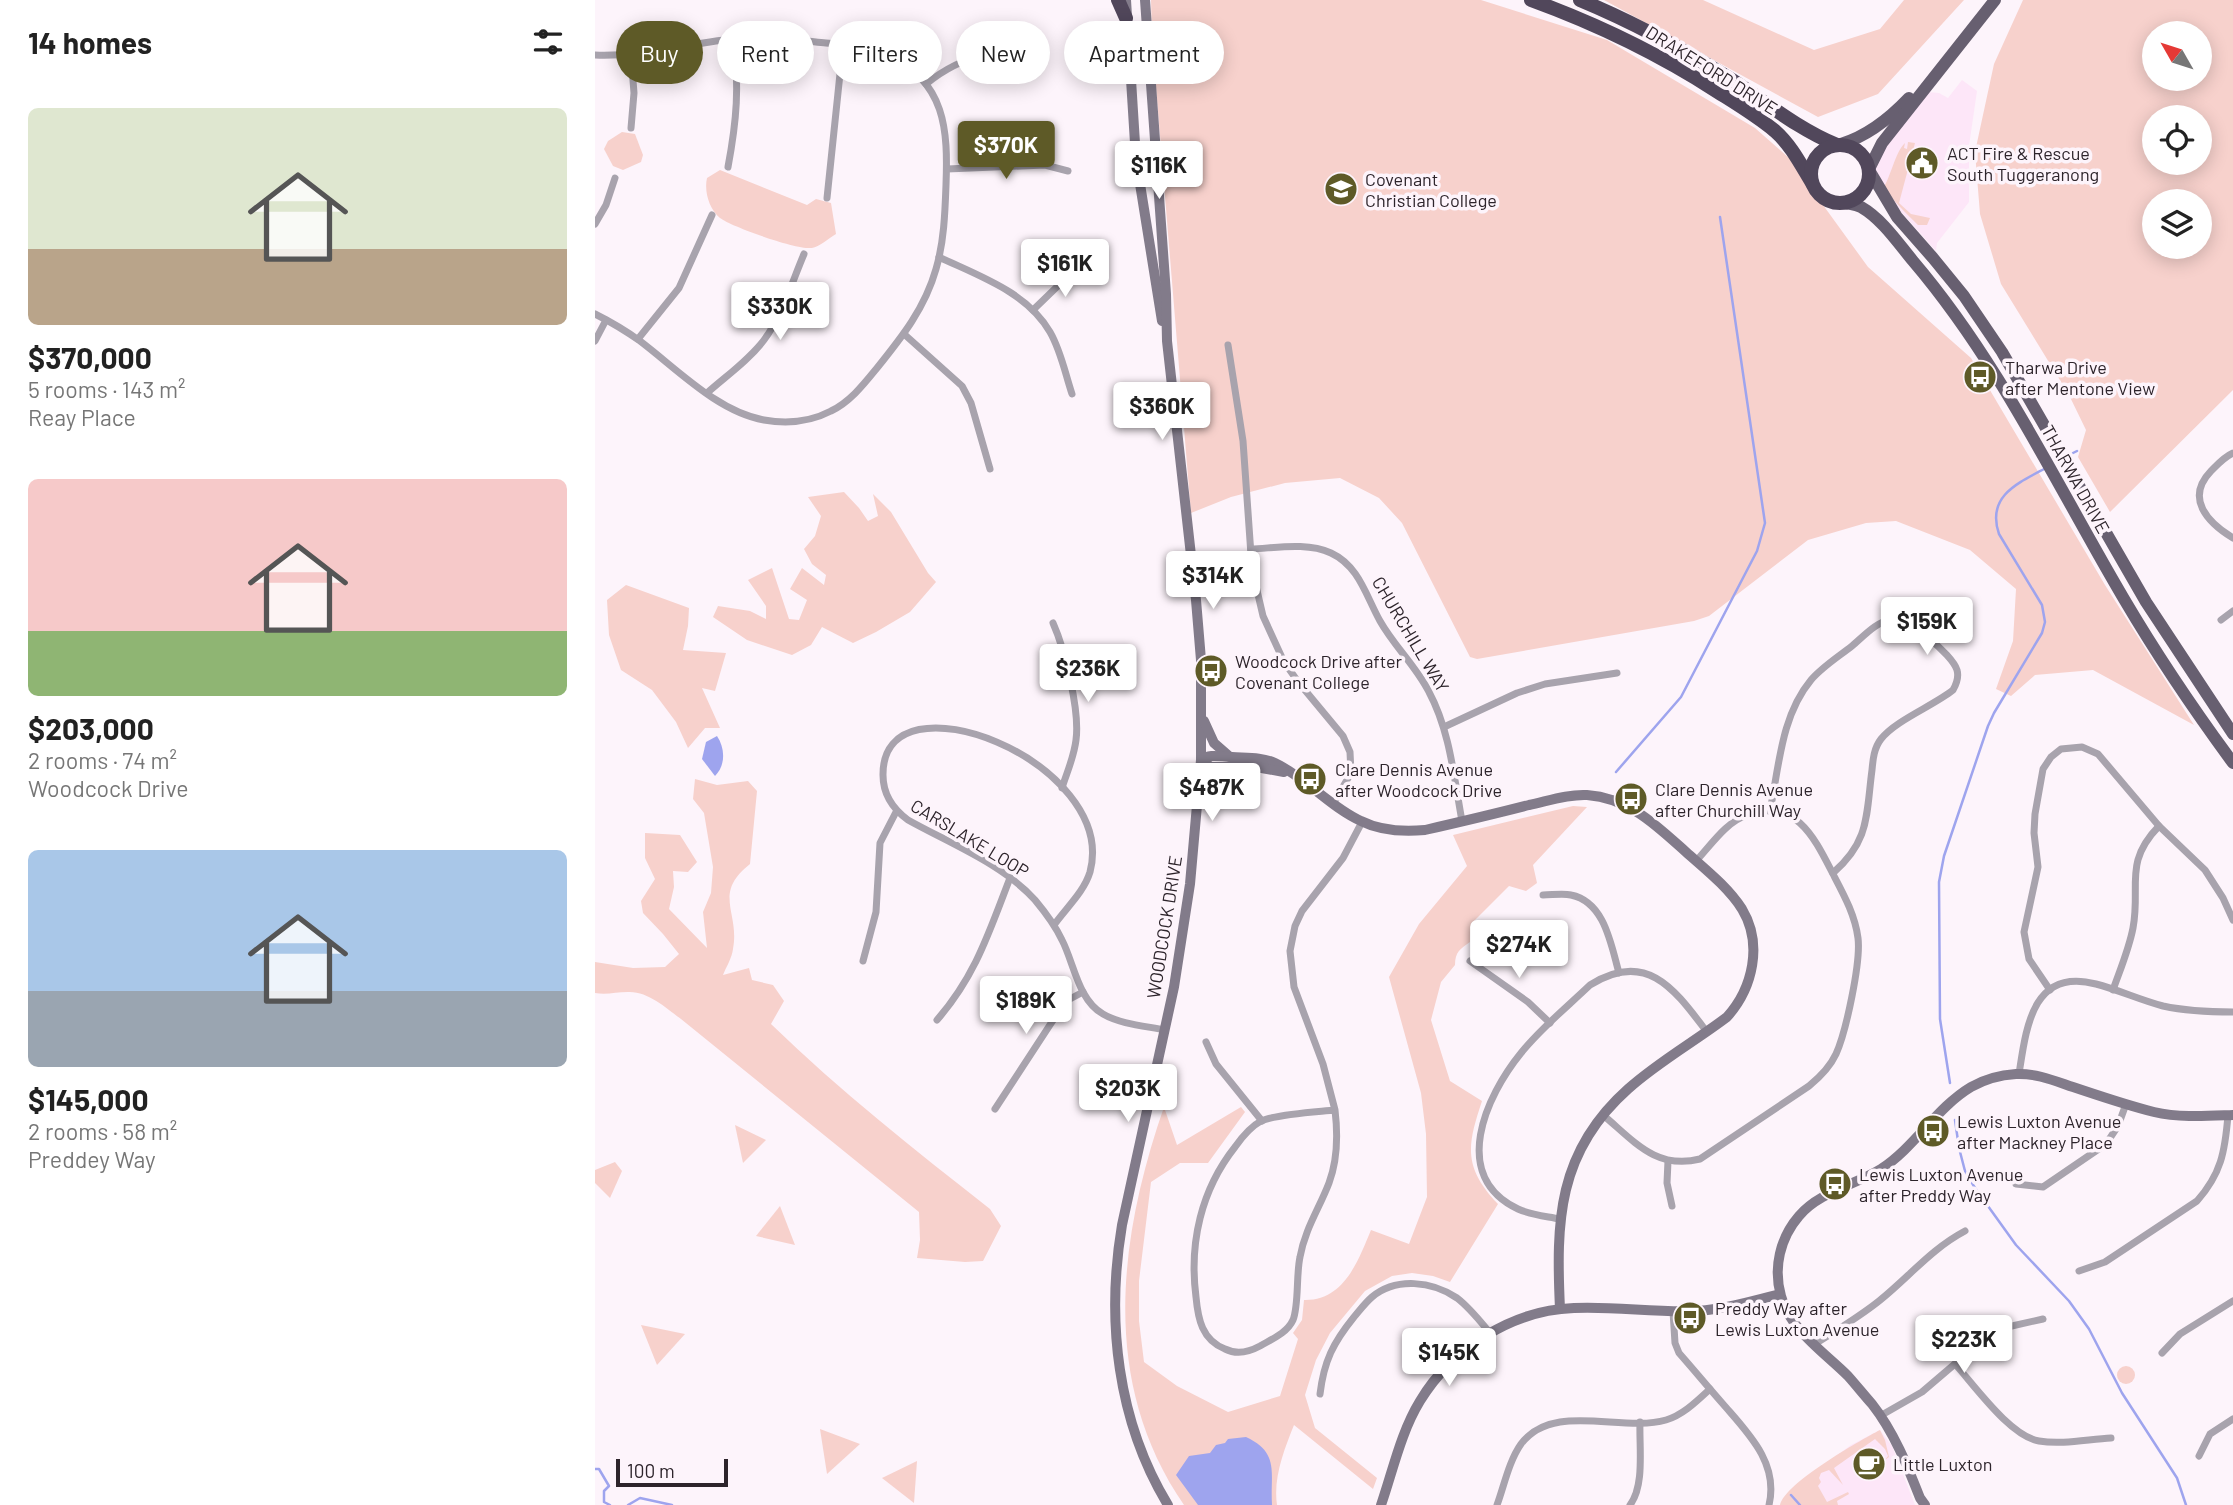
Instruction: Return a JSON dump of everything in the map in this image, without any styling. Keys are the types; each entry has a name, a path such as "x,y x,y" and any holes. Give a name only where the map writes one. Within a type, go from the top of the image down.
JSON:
{"highway":[{"path":"1118,0 1126,18"},
{"name":"DRAKEFORD DRIVE","path":"1531,0 1618,35 1726,97 1776,132 1796,156 1812,183"},
{"name":"DRAKEFORD DRIVE","path":"1580,0 1644,29 1736,83 1796,125 1839,144"},
{"path":"1839,144 1859,151 1866,159 1869,169 1869,180 1859,197 1841,203 1823,198 1812,183 1812,166 1816,158 1829,147 1839,144"}],"main road":[{"path":"1869,169 1882,143 1995,0"},
{"path":"1839,144 1853,141 1894,114 1947,60"},
{"name":"THARWA DRIVE","path":"1869,169 1897,217 1933,258 1992,336 2146,602 2233,734"},
{"name":"THARWA DRIVE","path":"1841,203 1854,204 1874,216 1933,284 1992,367 2138,621 2233,763"}],"street":[{"name":"WOODCOCK DRIVE","path":"1126,0 1136,159 1159,307 1167,341"},
{"name":"WOODCOCK DRIVE","path":"1145,0 1167,341 1201,660 1201,760 1187,907 1174,987 1122,1225 1116,1263 1114,1311 1122,1385 1138,1441 1168,1505"},
{"path":"595,55 616,55"},
{"path":"631,128 633,84"},
{"path":"728,167 738,84"},
{"path":"827,198 839,84"},
{"path":"595,314 638,339 706,393 734,410 752,417 781,422 804,420 832,411 858,391 904,334 930,288 939,257 944,223 947,141 940,108 926,84"},
{"path":"947,169 1045,165 1068,170"},
{"path":"595,224 606,205 615,178"},
{"path":"638,339 679,288 712,215"},
{"path":"706,393 753,353 765,339 803,254"},
{"path":"939,257 1002,287 1033,310 1050,332 1058,348 1072,394"},
{"path":"1033,310 1063,281 1083,270"},
{"path":"595,341 606,320"},
{"path":"904,334 953,376 969,397 990,469"},
{"path":"1228,345 1243,441 1256,592 1272,639 1299,684 1343,736 1350,752 1351,773 1333,804"},
{"path":"2233,453 2205,478 2198,493 2201,505 2214,523 2233,538"},
{"name":"CHURCHILL WAY","path":"1251,549 1315,548 1334,554 1359,578 1384,628 1425,684 1444,726 1462,821"},
{"path":"2221,620 2233,611"},
{"path":"1770,811 1790,715 1802,691 1826,666 1880,623 1892,620 1913,626 1950,658 1958,673 1957,684 1953,690 1891,729 1879,741 1873,758 1862,836 1851,856 1833,873"},
{"path":"1053,623 1063,645 1077,722 1076,743 1062,788"},
{"path":"1444,726 1517,693 1545,684 1618,673"},
{"path":"1201,713 1214,743 1230,757"},
{"name":"CARSLAKE LOOP","path":"1054,925 1084,886 1092,859 1092,843 1085,820 1077,806 1062,788 1028,758 1000,742 960,730 923,729 900,738 892,746 883,768 886,794 896,812 1010,878 1034,900 1054,925 1088,1001 1105,1015 1165,1030"},
{"path":"2050,990 2029,959 2024,932 2038,867 2035,814 2043,769 2048,760 2061,749 2071,746 2093,750 2159,826 2205,870 2233,920"},
{"path":"1290,774 1239,767 1210,767 1201,760 1213,755 1275,763 1361,822 1407,832 1570,795 1603,797 1626,804 1643,814 1725,888 1743,910 1753,947 1752,970 1741,999 1727,1017 1630,1088 1603,1115 1574,1164 1560,1219 1560,1309"},
{"path":"1199,800 1215,779 1239,767"},
{"path":"1603,1115 1649,1153 1668,1161 1688,1162 1706,1156 1809,1086 1830,1065 1841,1038 1858,957 1858,941 1853,915 1814,836 1792,817 1770,811 1758,812 1735,821 1696,861"},
{"path":"863,961 876,912 880,843 896,812"},
{"path":"1335,1110 1262,1121 1253,1126 1219,1169 1203,1204 1195,1242 1194,1282 1200,1324 1211,1341 1230,1352 1253,1349 1279,1335 1293,1320 1302,1244 1335,1166 1338,1136 1335,1110 1323,1063 1294,987 1290,951 1295,926 1302,911 1343,858 1361,822"},
{"path":"2113,990 2133,929 2134,878 2138,861 2144,845 2159,826"},
{"path":"937,1020 957,997 977,964 1010,878"},
{"path":"1543,895 1571,895 1592,907 1606,926 1619,973"},
{"path":"1470,961 1528,1002 1550,1023"},
{"path":"1560,1219 1528,1213 1504,1200 1486,1178 1478,1153 1480,1135 1499,1086 1520,1055 1590,985 1619,973 1637,972 1666,984 1680,997 1707,1032"},
{"path":"2019,1074 2031,1014 2050,990 2066,983 2084,982 2164,1006 2187,1010 2233,1012"},
{"path":"995,1108 1061,1008 1068,1000 1083,992"},
{"path":"1206,1042 1216,1064 1262,1121"},
{"path":"1921,1503 1900,1451 1880,1416 1850,1378 1793,1321 1780,1294 1777,1268 1789,1229 1804,1211 1817,1201 1892,1161 1956,1097 1993,1077 2019,1074 2048,1079 2157,1113 2180,1116 2230,1115 2220,1165 2197,1202 2105,1262 2079,1271"},
{"path":"2016,1184 2043,1187 2106,1144 2113,1136 2126,1104"},
{"path":"1668,1161 1667,1183 1672,1206"},
{"path":"1815,1344 1856,1319 1881,1300 1943,1243 1965,1231"},
{"path":"1320,1394 1323,1369 1336,1341 1367,1302 1388,1287 1415,1283 1443,1291 1468,1308 1490,1333"},
{"path":"1381,1505 1405,1433 1421,1400 1451,1362 1490,1333 1515,1321 1560,1309 1673,1311 1722,1308 1780,1294"},
{"path":"2162,1353 2180,1334 2233,1301"},
{"path":"1673,1311 1675,1343 1679,1353 1753,1438 1765,1458 1771,1487 1769,1505"},
{"path":"1880,1416 1922,1392 1990,1334 2017,1324 2043,1319"},
{"path":"1955,1364 2008,1423 2024,1436 2054,1442 2111,1438"},
{"path":"1497,1505 1520,1446 1540,1428 1567,1421 1664,1421 1677,1416 1710,1389"},
{"path":"2199,1456 2210,1434 2233,1419"},
{"path":"1630,1505 1639,1483 1640,1422"}],"shaded area":[{"path":"1151,0 1481,0 1607,40 1755,128 1789,158 1868,267 1971,358 2105,585 2194,725 2093,670 2035,675 2011,696 1996,689 2013,641 2016,589 1970,550 1896,521 1866,523 1808,540 1709,616 1694,621 1477,659 1470,657 1402,523 1379,498 1340,478 1285,483 1231,497 1191,513 1156,84 1224,84 1224,21 1152,21"},
{"path":"1604,0 1703,0 1814,50 1880,29 1904,0 1964,0 1878,94 1818,117"},
{"path":"2023,0 2233,0 2233,390 2110,512 2078,457 2086,430 2069,395 2001,284 1980,214 1975,152 1994,64"},
{"name":"ACT Fire & Rescue South Tuggeranong","path":"1962,80 1977,91 1969,146 1969,202 1937,243 1936,251 1896,206 1875,167 1877,159 1928,92 1939,93 1948,98"},
{"path":"622,132 635,134 643,155 641,162 623,170 613,166 604,149 608,141"},
{"path":"1908,142 1915,143 1899,203 1911,214 1930,218 1927,225 1918,225 1884,187 1899,152 1905,143 1904,148 1907,149"},
{"path":"720,170 807,205 816,199 831,203 836,234 815,247 804,248 727,222 713,210 707,194 707,178"},
{"path":"844,492 868,521 878,516 873,494 891,512 936,582 910,612 853,643 822,627 811,645 792,655 747,640 713,617 718,606 750,611 766,619 766,606 748,580 772,568 789,619 799,620 807,600 790,589 802,568 824,585 826,575 812,564 804,549 815,536 821,516 808,497"},
{"path":"626,585 689,608 683,650 726,653 715,691 702,688 720,728 705,728 688,748 676,722 652,690 621,670 609,635 607,600"},
{"path":"695,779 717,785 748,781 757,791 750,864 732,885 730,894 734,936 732,952 723,975 749,968 752,980 773,985 784,1001 771,1024 851,1096 990,1209 1001,1226 983,1261 917,1258 920,1240 919,1212 663,1005 635,992 595,993 595,962 633,968 665,967 679,954 643,913 641,901 655,879 645,858 645,833 680,835 697,862 688,872 673,871 674,887 669,909 707,948 703,912 711,893 713,867 704,813 693,799"},
{"path":"1573,806 1587,807 1533,865 1537,883 1526,891 1509,886 1471,924 1470,942 1459,951 1455,965 1441,982 1431,1020 1450,1081 1482,1101 1473,1131 1471,1156 1479,1179 1498,1204 1450,1282 1412,1273 1392,1276 1365,1291 1330,1333 1316,1360 1305,1395 1315,1428 1377,1478 1373,1489 1294,1425 1278,1474 1277,1505 1184,1505 1157,1458 1139,1410 1129,1361 1125,1310 1128,1259 1136,1208 1164,1107 1177,1145 1241,1107 1245,1112 1208,1163 1180,1163 1151,1182 1139,1281 1139,1321 1144,1362 1177,1386 1228,1412 1280,1396 1298,1339 1293,1333 1302,1320 1304,1300 1318,1299 1330,1294 1348,1277 1371,1230 1409,1244 1427,1197 1426,1134 1421,1093 1389,977 1419,924 1467,866 1453,835"},
{"path":"735,1125 766,1140 743,1163"},
{"path":"615,1162 622,1171 610,1198 595,1183 595,1170"},
{"path":"780,1206 795,1245 756,1236"},
{"path":"641,1325 685,1334 657,1365"},
{"path":"2126,1366 2132,1369 2135,1375 2132,1381 2126,1384 2120,1381 2117,1375 2120,1369"},
{"path":"820,1429 860,1444 827,1474"},
{"path":"1880,1430 1892,1446 1915,1505 1824,1505 1802,1481 1851,1445"},
{"path":"1880,1430 1889,1457 1885,1460 1888,1456 1885,1449 1875,1439 1834,1468 1843,1485 1829,1470 1821,1473 1818,1486 1827,1502 1848,1492 1849,1494 1837,1501 1838,1505 1780,1505 1785,1496 1808,1475"},
{"path":"917,1461 914,1503 882,1478"}],"water":[{"path":"717,736 723,756 719,772 715,776 702,759 706,742"},
{"path":"1246,1437 1257,1443 1269,1457 1272,1505 1198,1505 1176,1475 1189,1456 1210,1453 1216,1445 1225,1443 1228,1439"}],"waterway":[{"path":"1616,772 1681,697 1757,551 1765,523 1720,217"},
{"path":"2067,456 2077,451"},
{"path":"1950,1083 1940,1019 1939,882 1944,856 1988,726 2042,633 2045,622 2042,605 1999,534 1997,510 2001,500 2015,485 2046,468"},
{"path":"1955,1120 1965,1171 1975,1188 2016,1245 2069,1301 2089,1329 2122,1393 2177,1478 2186,1505"},
{"path":"595,1469 599,1469 609,1486 604,1491 604,1502 610,1505"},
{"path":"1791,1495 1800,1505"},
{"path":"628,1505 640,1498 672,1505"}],"place":[{"name":"ACT Fire & Rescue South Tuggeranong","path":"1922,163"},
{"name":"Covenant Christian College","path":"1341,189"},
{"name":"Tharwa Drive after Mentone View","path":"1980,377"},
{"name":"Woodcock Drive after Covenant College","path":"1211,671"},
{"name":"Clare Dennis Avenue after Woodcock Drive","path":"1310,779"},
{"name":"Clare Dennis Avenue after Churchill Way","path":"1631,799"},
{"name":"Lewis Luxton Avenue after Mackney Place","path":"1933,1131"},
{"name":"Lewis Luxton Avenue after Preddy Way","path":"1835,1184"},
{"name":"Preddy Way after Lewis Luxton Avenue","path":"1690,1318"},
{"name":"Little Luxton","path":"1869,1464"}]}
